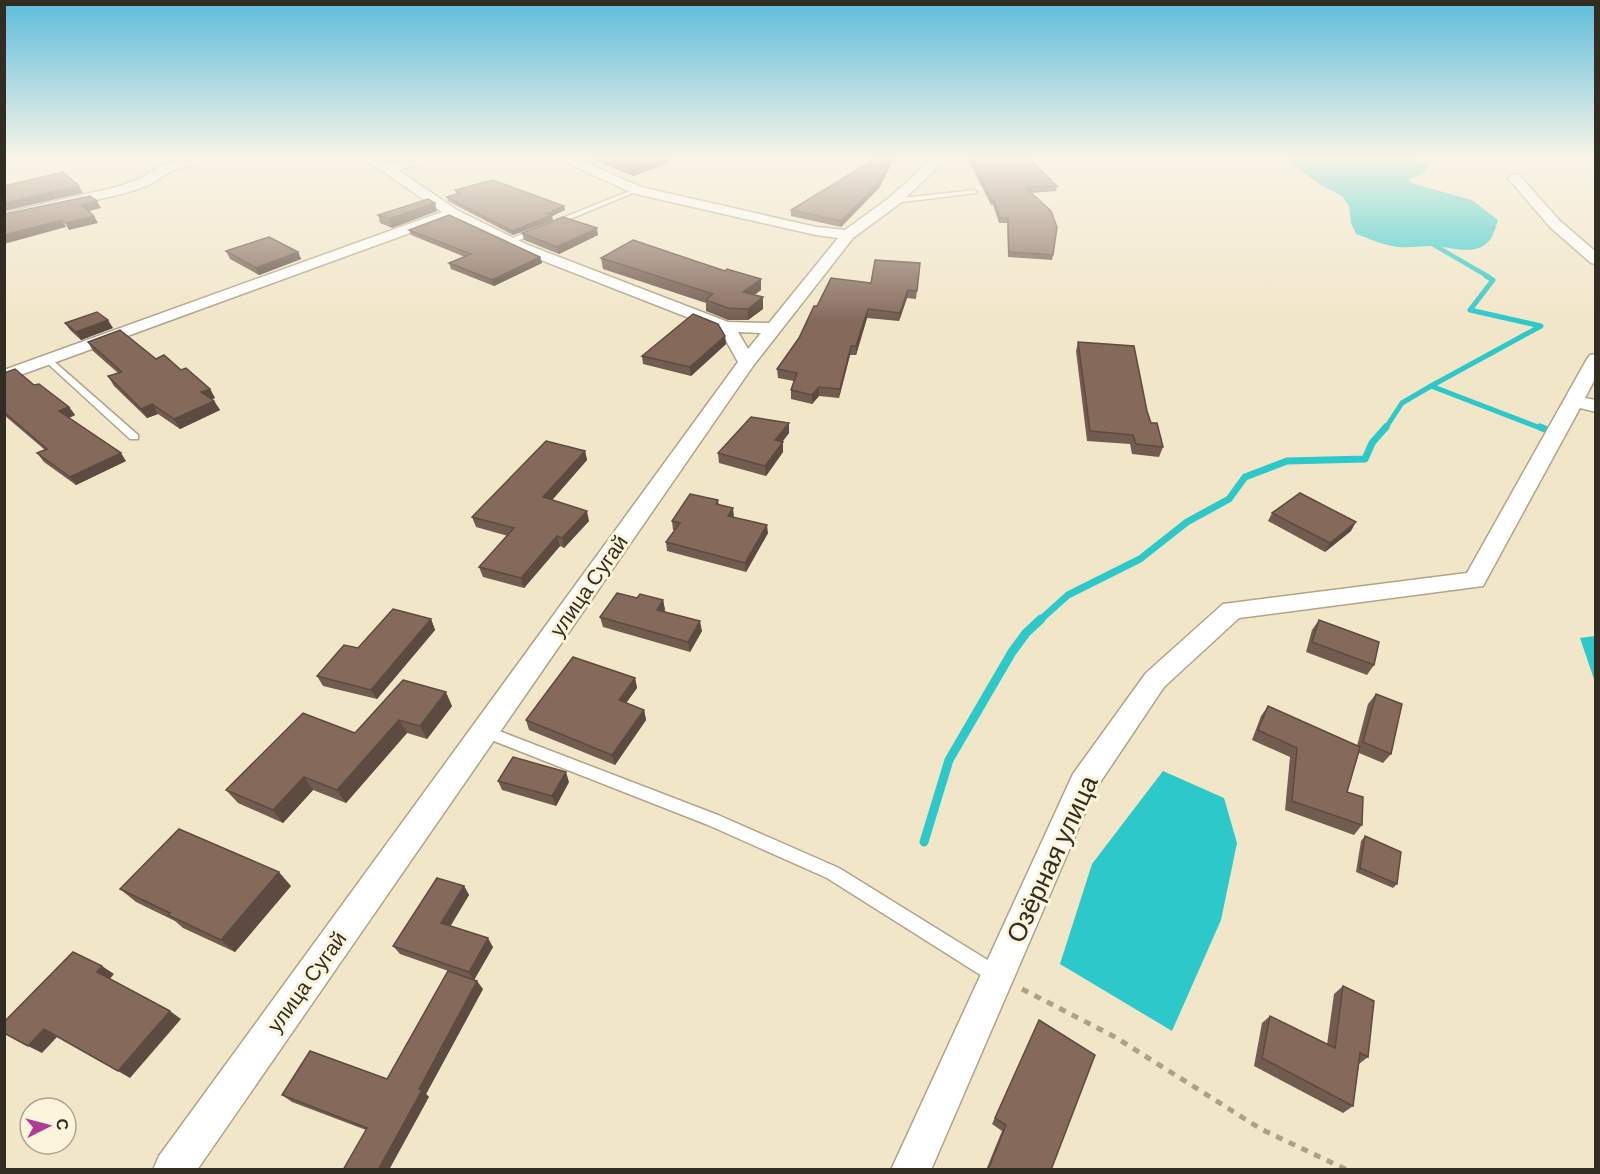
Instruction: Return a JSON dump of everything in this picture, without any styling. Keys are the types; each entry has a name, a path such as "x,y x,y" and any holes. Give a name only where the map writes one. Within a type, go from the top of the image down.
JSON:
{"street":[{"path":"4,218 30,212"},
{"path":"732,212 816,231 848,235"},
{"name":"улица Сугай","path":"173,1170 747,362 848,235 879,212"},
{"path":"1544,212 1596,260"},
{"path":"4,376 452,213 509,241 726,327 775,328"},
{"path":"726,327 747,362"},
{"path":"1596,359 1574,401 1596,406"},
{"name":"Озёрная улица","path":"911,1170 1083,783 1155,681 1232,610 1475,580 1574,401"}],"lane":[{"path":"509,241 582,212"},
{"path":"49,360 134,437"},
{"path":"486,732 713,820 833,873 998,976"}],"path":[{"path":"998,976 1115,1037 1261,1129 1347,1170"}],"water":[{"path":"1350,212 1487,212 1498,220 1490,239 1483,246 1468,250 1437,246 1397,247 1383,244 1356,234"},
{"path":"1596,636 1595,682 1580,638"},
{"path":"1163,771 1224,798 1237,843 1221,920 1172,1031 1060,964 1092,864"}],"building":[{"path":"15,212 89,212 94,216 65,223 62,220 4,235 4,214"},
{"path":"388,212 410,212 389,219 378,215"},
{"path":"475,212 552,212 547,214 552,215 512,231"},
{"path":"799,212 850,212 841,221"},
{"path":"998,212 1051,212 1057,227 1053,255 1009,252 1008,218 1000,218"},
{"path":"449,215 540,257 492,280 449,263 471,254 409,230"},
{"path":"563,217 597,228 557,247 522,233"},
{"path":"269,237 298,252 256,268 226,251"},
{"path":"633,240 725,271 727,269 761,279 743,292 763,297 748,309 728,308 706,300 713,294 601,258"},
{"path":"875,260 920,263 917,291 908,290 900,313 868,309 856,346 851,346 840,389 819,387 812,395 791,390 797,373 777,369 799,338 814,306 817,306 831,278 871,283"},
{"path":"97,312 108,320 76,332 65,323"},
{"path":"693,314 718,324 725,336 690,367 642,356"},
{"path":"120,330 156,359 164,355 181,370 186,368 210,389 201,392 214,401 174,419 152,404 141,409 108,376 122,372 88,342"},
{"path":"1078,342 1134,346 1147,411 1151,423 1157,423 1163,447 1136,444 1133,435 1090,431"},
{"path":"15,369 34,385 39,384 69,407 59,411 121,453 70,477 37,453 47,449 4,412 4,373"},
{"path":"751,417 789,423 775,440 783,442 765,466 718,453"},
{"path":"546,441 585,451 543,497 587,511 562,538 557,536 521,578 479,567 514,528 472,517"},
{"path":"1300,493 1356,522 1330,543 1272,513"},
{"path":"690,494 718,500 716,504 733,508 728,516 767,525 745,563 666,542 680,523 672,521"},
{"path":"617,593 637,598 640,594 663,600 657,610 700,621 688,642 600,617"},
{"path":"393,609 431,619 371,690 317,676 344,645 358,648"},
{"path":"1319,620 1379,642 1374,665 1312,642"},
{"path":"573,657 635,678 619,700 644,710 612,755 526,720"},
{"path":"403,680 446,692 420,726 399,720 337,790 304,777 273,810 226,790 303,713 355,733"},
{"path":"1376,694 1402,704 1391,754 1363,742"},
{"path":"1268,706 1360,747 1347,792 1363,797 1362,825 1292,801 1297,748 1258,730"},
{"path":"513,757 566,772 552,796 498,781"},
{"path":"179,829 279,872 221,940 120,889"},
{"path":"1365,836 1401,852 1397,884 1360,868"},
{"path":"437,878 464,886 441,923 488,938 469,972 393,946"},
{"path":"73,952 102,966 97,972 170,1011 118,1071 44,1029 28,1046 4,1033 4,1022"},
{"path":"448,971 477,981 419,1089 422,1090 378,1170 343,1170 367,1128 282,1095 310,1051 387,1079"},
{"path":"1343,986 1374,1001 1368,1057 1360,1053 1353,1106 1262,1058 1270,1016 1335,1048"},
{"path":"1039,1020 1095,1055 1051,1170 988,1170 1006,1125 995,1118"}],"waterway":[{"path":"1443,243 1434,245 1489,277"},
{"path":"1431,386 1541,326 1470,310 1493,280 1486,276"},
{"path":"1385,429 1402,403 1431,386"},
{"path":"1431,386 1543,429"},
{"path":"1039,621 1068,595 1140,559 1187,522 1229,499 1245,477 1287,461 1365,459 1372,443 1386,427"},
{"path":"1540,427 1552,432"},
{"path":"924,842 949,760 1012,652 1026,633 1041,619"}]}
